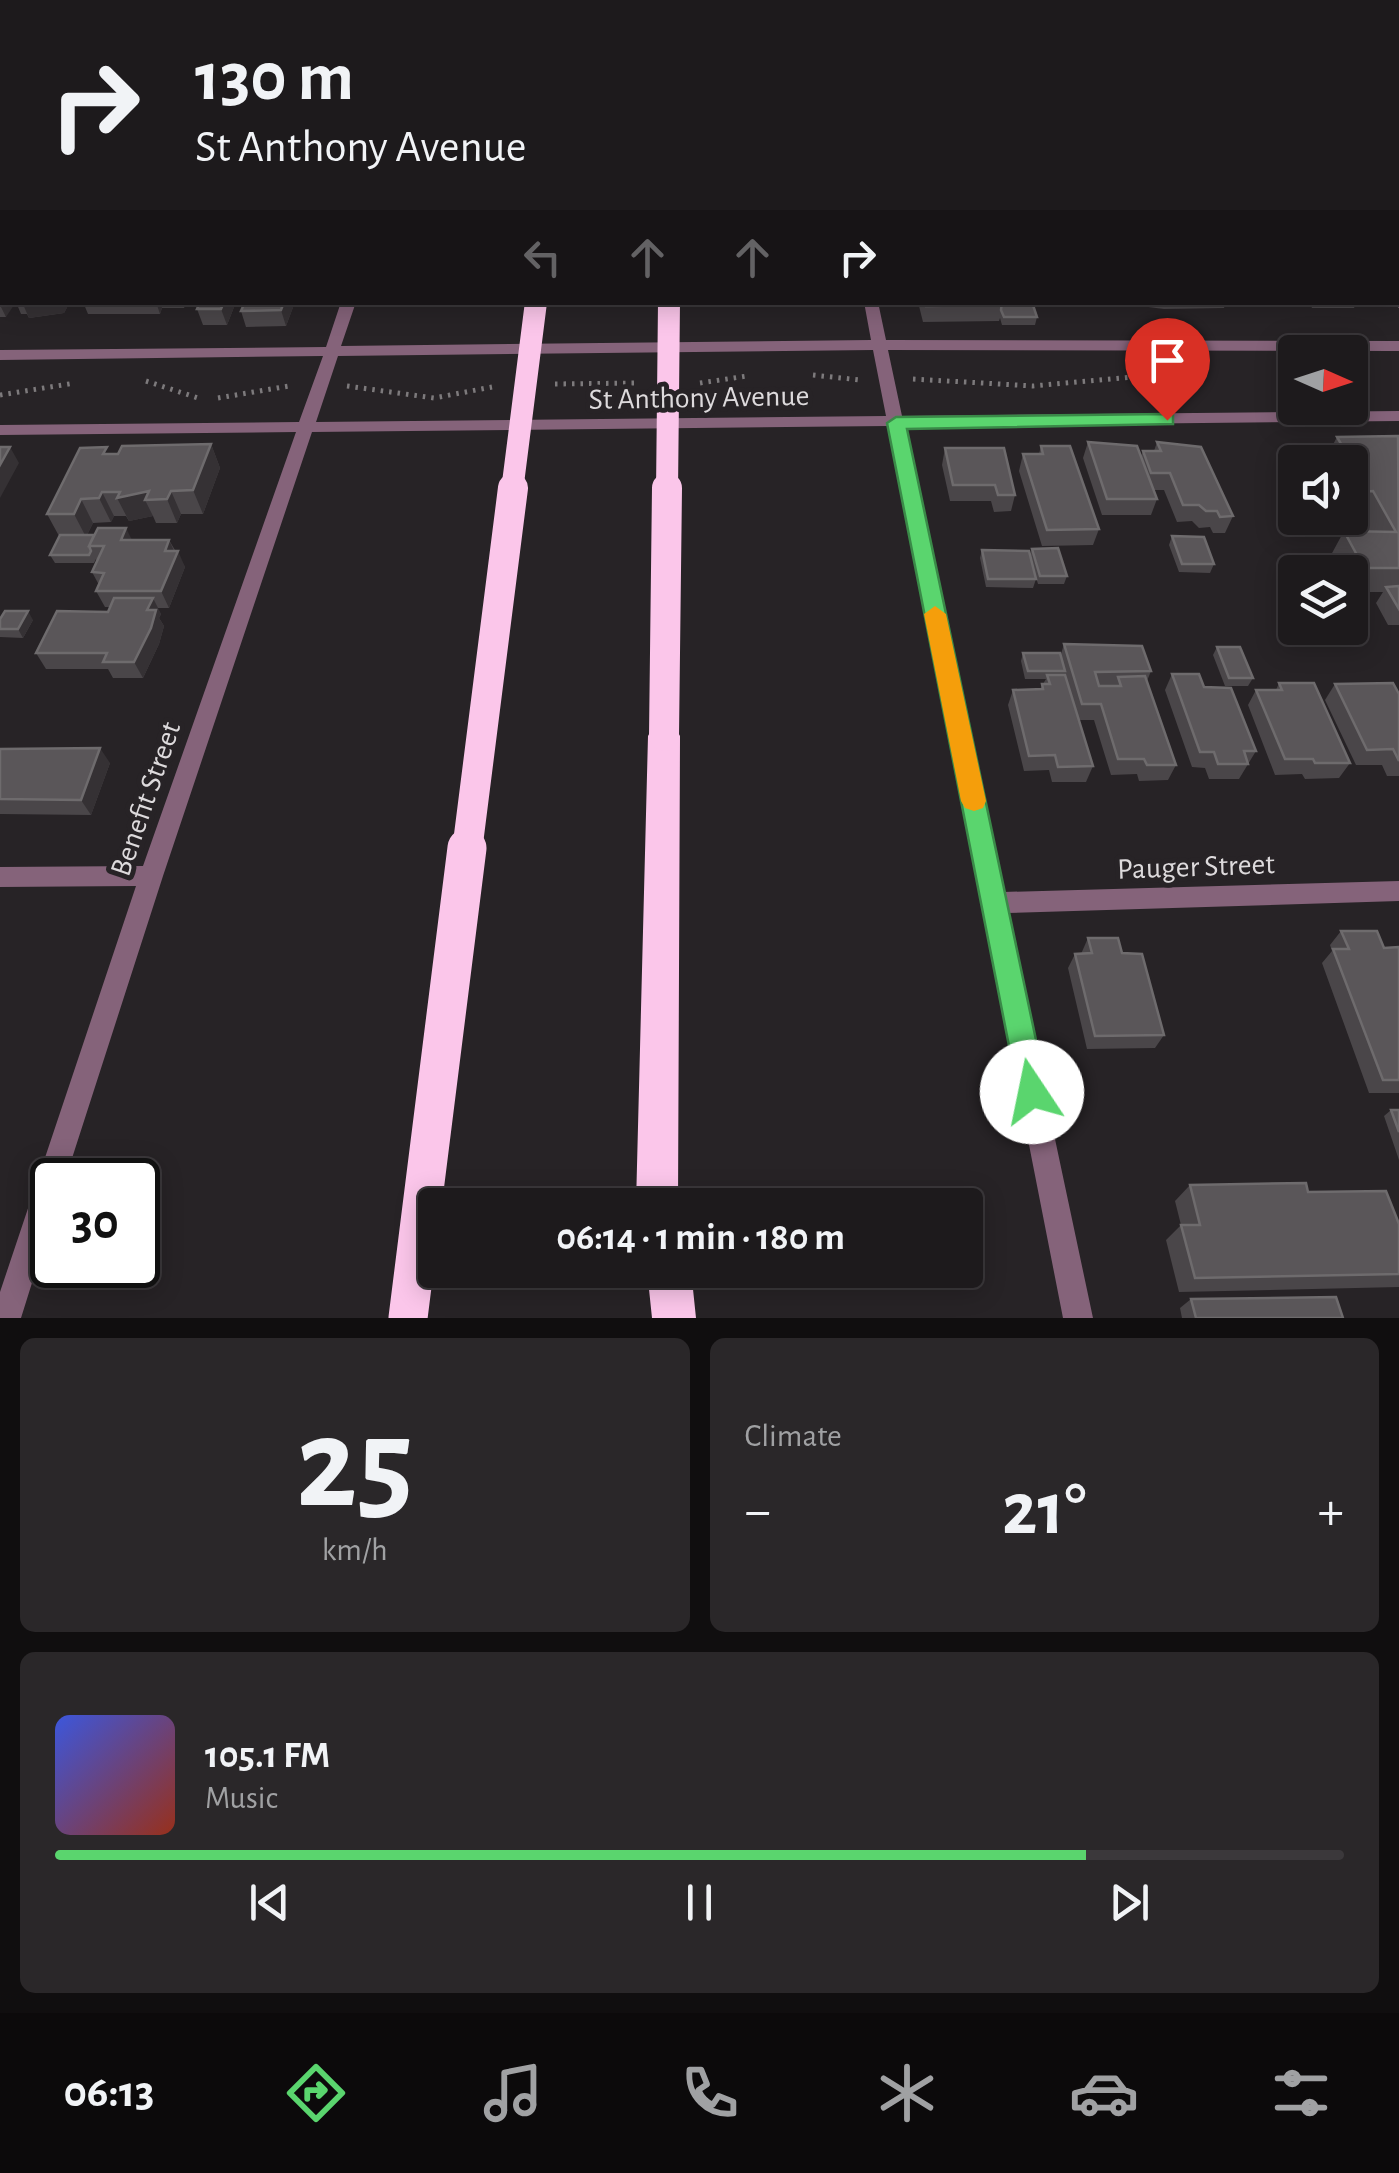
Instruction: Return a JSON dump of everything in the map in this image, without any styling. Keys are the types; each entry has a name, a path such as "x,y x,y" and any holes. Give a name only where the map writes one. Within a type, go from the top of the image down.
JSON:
{"highway":[{"path":"408,1318 536,305"},
{"path":"659,1188 669,305"},
{"path":"656,1288 656,1318"},
{"path":"670,1288 674,1318"}],"street":[{"name":"Benefit Street","path":"6,1318 151,876 348,305"},
{"path":"872,305 1078,1318"},
{"name":"St Anthony Avenue","path":"0,356 880,346 1399,346"},
{"name":"St Anthony Avenue","path":"0,430 1399,416"},
{"path":"0,877 151,876"},
{"name":"Pauger Street","path":"995,904 1399,890"}],"path":[{"path":"696,384 764,373"},
{"path":"798,373 848,380 1033,386 1168,374"},
{"path":"132,380 205,400 284,386 363,386 434,398 500,387"},
{"path":"0,394 82,382"},
{"path":"552,384 642,383"}],"building":[{"path":"199,305 223,305 221,309 197,309"},
{"path":"244,305 283,305 281,310 241,311"},
{"path":"1002,305 1033,305 1037,317 1004,317"},
{"path":"1398,436 1399,568 1368,568 1368,555 1357,555 1346,535 1396,532 1373,491 1368,491 1368,445 1342,445 1337,437"},
{"path":"1088,442 1137,446 1157,499 1107,499"},
{"path":"1157,442 1201,447 1233,516 1220,517 1217,511 1206,511 1199,505 1183,505 1170,473 1151,473 1143,451 1161,451"},
{"path":"211,444 193,490 171,491 167,499 145,500 149,491 117,498 120,492 102,492 99,498 81,499 74,514 47,514 80,448 107,447 103,454 118,454 122,446"},
{"path":"1041,446 1070,446 1099,529 1047,530 1023,454 1043,454"},
{"path":"0,447 10,447 0,465"},
{"path":"945,448 1004,448 1015,495 998,495 995,485 953,485"},
{"path":"98,528 126,528 121,540 169,540 165,551 178,551 161,591 96,591 104,573 92,572 104,546 89,546"},
{"path":"60,535 94,535 89,555 50,555"},
{"path":"1172,536 1204,537 1214,564 1182,564"},
{"path":"1058,548 1067,576 1040,576 1032,549"},
{"path":"982,550 1029,551 1036,579 988,579"},
{"path":"1399,586 1399,609 1386,587"},
{"path":"114,598 153,598 147,610 156,610 151,628 134,662 103,662 107,653 36,653 57,611 108,612"},
{"path":"5,611 28,611 18,629 0,629"},
{"path":"1064,644 1142,646 1151,671 1095,672 1099,686 1121,686 1118,677 1145,676 1176,765 1118,759 1101,704 1082,704"},
{"path":"1217,647 1240,647 1253,678 1229,678"},
{"path":"1023,653 1060,653 1065,671 1028,671"},
{"path":"1172,674 1199,674 1204,687 1231,688 1256,751 1244,751 1248,764 1218,764 1214,752 1200,752"},
{"path":"1047,675 1065,675 1093,766 1058,767 1055,755 1029,756 1013,690 1043,689 1042,684 1050,684"},
{"path":"1279,683 1314,683 1350,763 1285,759 1256,690 1282,690"},
{"path":"1393,683 1399,694 1399,761 1393,749 1367,750 1335,684"},
{"path":"100,748 81,800 0,799 0,749"},
{"path":"1341,931 1377,931 1384,948 1399,947 1399,1080 1383,1080 1333,949 1349,949"},
{"path":"1088,938 1118,938 1122,953 1142,954 1164,1035 1095,1036 1075,954 1092,953"},
{"path":"1391,1110 1399,1110 1399,1132"},
{"path":"1306,1183 1308,1192 1386,1191 1399,1224 1399,1274 1195,1278 1181,1225 1200,1225 1190,1185"},
{"path":"1336,1297 1343,1318 1196,1318 1191,1299"}],"slow traffic":[{"path":"935,614 974,801"}],"route":[{"path":"1032,1092 896,423 1167,420"}]}
